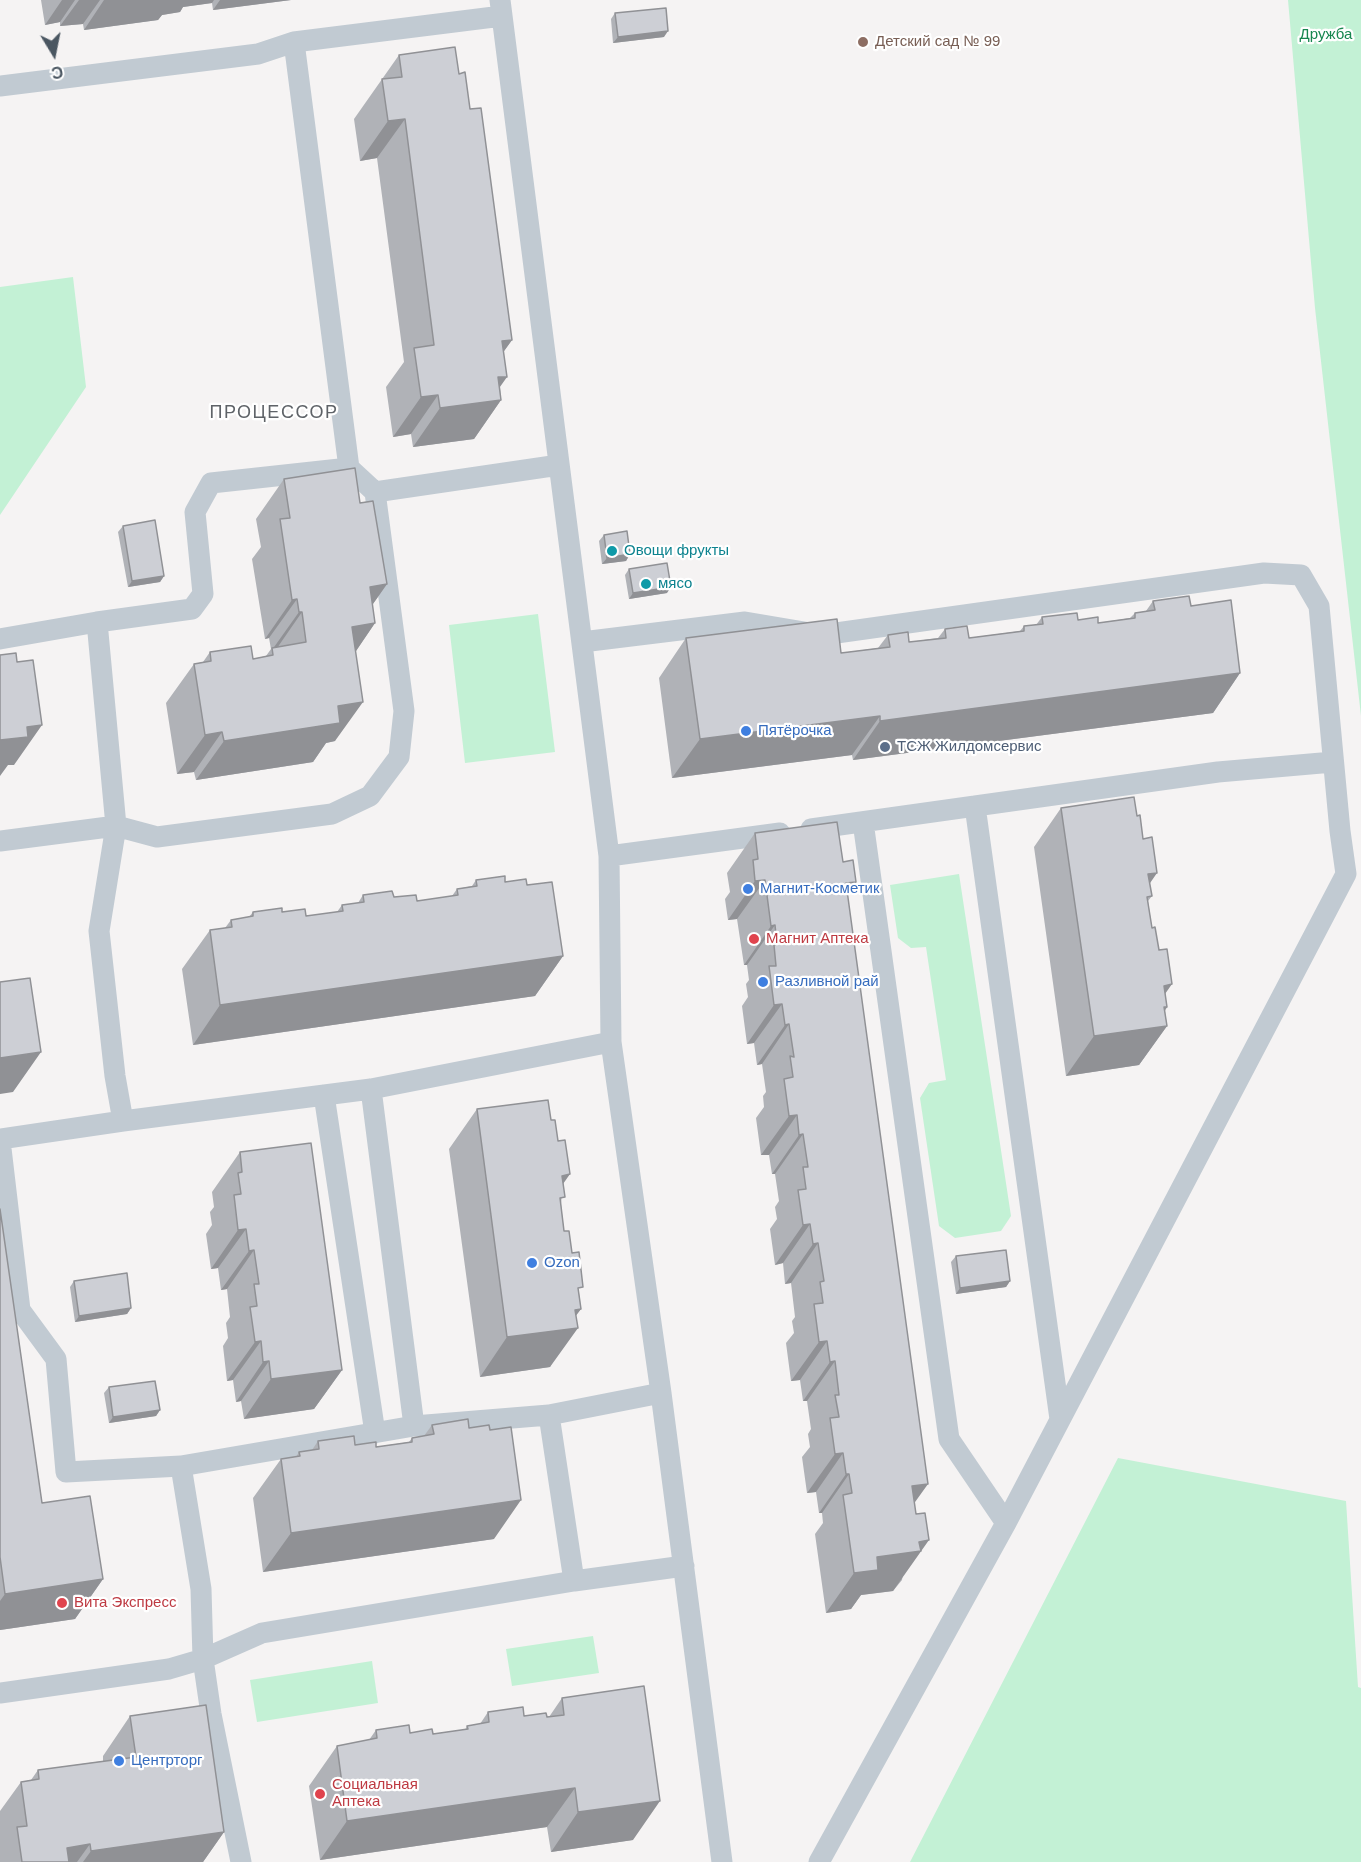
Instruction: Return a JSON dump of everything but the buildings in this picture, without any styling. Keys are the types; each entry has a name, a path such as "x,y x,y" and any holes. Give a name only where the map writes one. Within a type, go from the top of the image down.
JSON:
{"lane":[{"path":"0,86 258,54 294,42 501,8 609,856 611,1042 661,1393 722,1862"},
{"path":"0,841 116,826 157,837 332,814 370,796 399,757 404,711 375,492 349,468 294,42"},
{"path":"375,492 559,465"},
{"path":"0,639 97,622 192,609 203,594 195,512 211,483 349,468"},
{"path":"582,642 745,622 822,635 1264,573 1301,575 1319,606 1346,874 1006,1523 819,1862"},
{"path":"97,622 116,826 99,931 115,1076 123,1121"},
{"path":"609,856 1218,772 1333,762"},
{"path":"975,806 1060,1419"},
{"path":"863,822 949,1439 1006,1523"},
{"path":"611,1042 370,1089 123,1121 0,1140 20,1310 56,1359 66,1472 181,1466 414,1426 549,1414 661,1393"},
{"path":"370,1089 414,1426"},
{"path":"324,1095 375,1433"},
{"path":"549,1414 574,1581"},
{"path":"181,1466 201,1589 203,1659 211,1714 241,1862"},
{"path":"0,1693 169,1669 203,1659 262,1633 574,1581 684,1566"}],"green space":[{"name":"Дружба","path":"1288,0 1361,0 1361,716 1315,308"},
{"path":"73,277 86,387 0,515 0,287"},
{"path":"538,614 555,752 465,763 449,625"},
{"path":"959,874 1011,1216 1001,1231 955,1238 939,1226 920,1098 929,1083 946,1080 926,947 911,948 898,938 890,885"},
{"path":"1118,1458 1346,1501 1358,1687 1361,1688 1361,1862 910,1862"},
{"path":"593,1636 599,1673 512,1686 506,1649"},
{"path":"372,1661 378,1703 257,1722 250,1680"}],"place":[{"name":"Детский сад № 99","path":"863,42"},
{"name":"Овощи фрукты","path":"612,551"},
{"name":"мясо","path":"646,584"},
{"name":"Пятёрочка","path":"746,731"},
{"name":"ТСЖ Жилдомсервис","path":"885,747"},
{"name":"Магнит-Косметик","path":"748,889"},
{"name":"Магнит Аптека","path":"754,939"},
{"name":"Разливной рай","path":"763,982"},
{"name":"Ozon","path":"532,1263"},
{"name":"Вита Экспресс","path":"62,1603"},
{"name":"Центрторг","path":"119,1761"},
{"name":"Социальная Аптека","path":"320,1794"}],"district":[{"name":"ПРОЦЕССОР","path":"274,413"}]}
